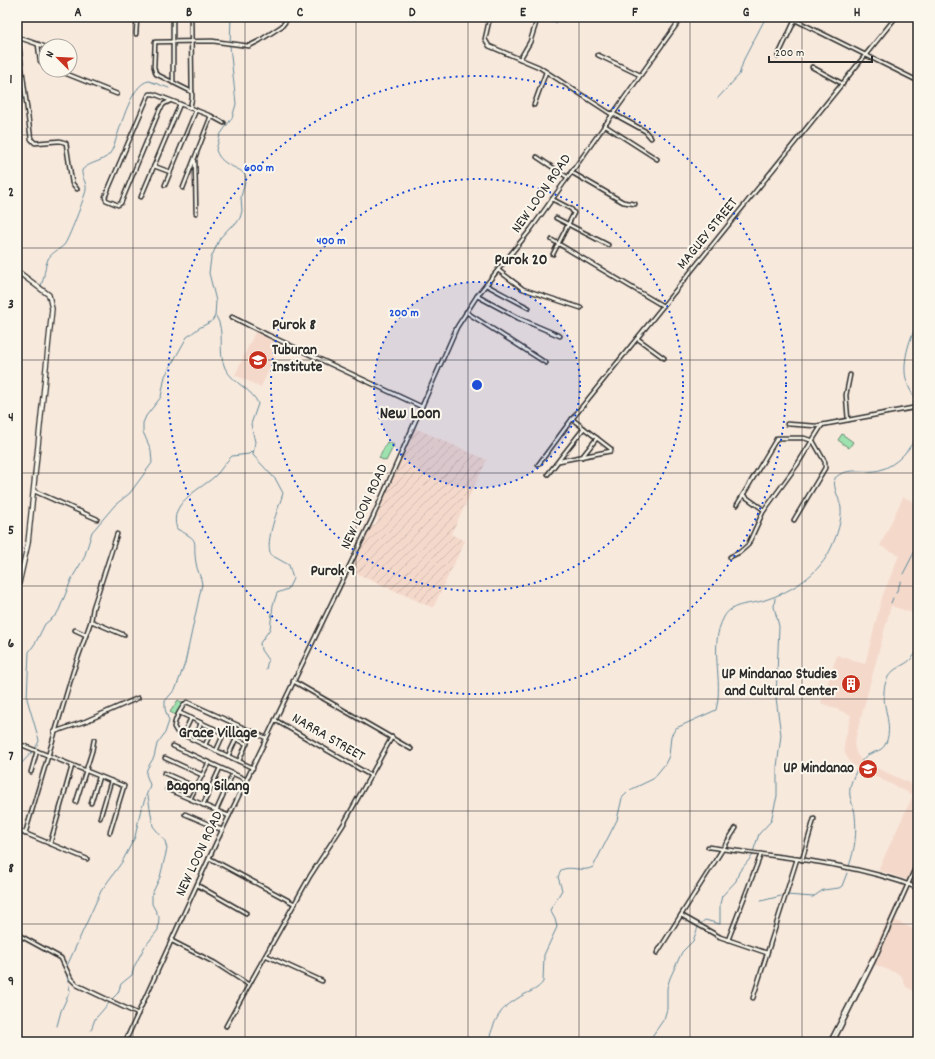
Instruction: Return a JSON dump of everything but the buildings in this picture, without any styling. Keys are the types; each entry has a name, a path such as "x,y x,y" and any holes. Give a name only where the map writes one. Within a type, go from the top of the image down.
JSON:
{"street":[{"path":"136,34 137,17"},
{"path":"173,17 173,83"},
{"path":"190,108 192,92 191,17"},
{"path":"192,92 156,74 154,44 158,40 227,42 249,46 282,26 289,17"},
{"path":"520,59 530,42 538,17"},
{"name":"NEW LOON ROAD","path":"125,1042 222,830 372,518 454,333 477,296 523,240 612,113 682,17"},
{"path":"789,17 918,81"},
{"name":"MAGUEY STREET","path":"538,465 572,419 896,17"},
{"path":"778,56 795,20"},
{"path":"489,21 485,39 486,43 493,48 546,72 645,132 651,138"},
{"path":"38,44 18,37 31,140 35,143 60,141 66,143 72,184 77,189"},
{"path":"598,55 640,75"},
{"path":"812,67 843,84"},
{"path":"534,104 546,72"},
{"path":"77,78 117,94"},
{"path":"170,101 164,104 160,109 121,203 118,205 107,201 105,197 147,96 152,93 211,116 224,123"},
{"path":"141,197 180,104"},
{"path":"165,185 196,110"},
{"path":"183,188 211,116"},
{"path":"604,125 656,160"},
{"path":"537,157 567,177"},
{"path":"194,160 196,213"},
{"path":"154,166 170,172"},
{"path":"571,172 623,202 635,204"},
{"path":"552,198 574,211 569,225 553,254"},
{"path":"556,218 608,245"},
{"path":"552,240 663,306"},
{"path":"498,270 523,289 581,308"},
{"path":"17,271 46,292 52,304 28,543 17,592"},
{"path":"486,285 530,308"},
{"path":"477,296 526,322 560,336"},
{"path":"466,312 546,363"},
{"path":"232,317 422,407"},
{"path":"638,339 664,358"},
{"path":"848,420 846,395 850,375"},
{"path":"787,424 806,426 822,425 918,407"},
{"path":"559,461 611,452 611,449 572,419"},
{"path":"730,557 748,546 764,510 813,441 822,425"},
{"path":"548,474 584,428"},
{"path":"582,457 597,438"},
{"path":"737,505 777,438 804,438 813,441 825,462 826,468 817,485 794,520"},
{"path":"34,491 97,519"},
{"path":"742,495 764,510"},
{"path":"25,834 54,732 91,621 93,608 117,534"},
{"path":"91,621 124,635"},
{"path":"75,630 86,635"},
{"path":"293,681 411,749"},
{"path":"54,732 86,721 138,698"},
{"path":"253,768 175,731 174,727 180,713 186,703 266,738"},
{"path":"180,713 247,744"},
{"path":"183,735 191,718"},
{"name":"NARRA STREET","path":"275,720 370,775"},
{"path":"194,740 202,723"},
{"path":"205,745 213,728"},
{"path":"239,761 252,732"},
{"path":"216,751 224,733"},
{"path":"226,1026 267,956 310,876 343,825 392,737"},
{"path":"228,756 236,739"},
{"path":"76,802 86,772 94,740"},
{"path":"17,743 124,786 110,832"},
{"path":"173,746 247,780"},
{"path":"31,772 37,752"},
{"path":"165,758 202,775"},
{"path":"190,799 209,762"},
{"path":"50,844 72,766"},
{"path":"203,805 220,768"},
{"path":"164,773 196,787"},
{"path":"216,811 233,773"},
{"path":"91,803 99,777"},
{"path":"100,818 111,781"},
{"path":"167,789 229,816"},
{"path":"186,814 222,830"},
{"path":"802,860 814,819"},
{"path":"657,953 736,828"},
{"path":"17,830 87,859"},
{"path":"708,847 798,859 870,872 918,888"},
{"path":"728,940 761,854"},
{"path":"209,858 295,904"},
{"path":"753,998 798,859"},
{"path":"834,1042 918,862"},
{"path":"197,885 246,913"},
{"path":"681,915 706,930 728,940 767,952"},
{"path":"17,934 61,958 71,979 77,985 138,1014"},
{"path":"172,941 215,963 250,985"},
{"path":"267,956 322,981"},
{"path":"830,1042 874,957"}],"shaded area":[{"name":"Tuburan Institute","path":"255,332 281,344 261,387 235,375"},
{"path":"415,428 487,460 451,534 465,541 433,608 351,571 371,526 375,525 378,519 377,515"},
{"name":"UP Mindanao","path":"903,497 918,503 918,603 915,614 891,606 854,744 857,755 864,762 918,787 918,870 894,920 918,931 918,993 906,987 901,975 873,964 835,1042 829,1042 907,880 878,870 913,795 852,765 845,754 844,744 851,715 821,703 837,655 865,664 882,597 899,555 880,546"}],"green space":[{"path":"842,434 853,442 849,448 838,440"},
{"path":"387,442 394,445 386,461 379,458"},
{"path":"178,700 184,704 177,716 170,712"}],"waterway":[{"path":"37,733 27,699 29,652 45,624 56,615 59,610 72,578 84,558 92,532 115,505 130,493 152,463 151,450 143,432 143,423 146,416 161,397 165,376 187,337 212,321 215,316 216,301 209,273 211,258 220,238 230,227 236,224 240,218 242,211 241,197 246,178 241,171 223,161 216,150 220,135 232,118 236,104 230,46 231,17"},
{"path":"554,17 556,23"},
{"path":"718,98 739,75 744,59 766,17"},
{"path":"41,286 48,259 66,242 83,201 86,187 82,170 110,154 131,100 142,84 149,81 169,88"},
{"path":"47,342 50,307"},
{"path":"216,316 219,322 222,355 225,368 233,379 252,394 258,404 251,424 255,442 253,455 276,480 283,493 273,524 269,549 271,555 289,565 293,579 288,589 277,593 273,605 270,629 260,643 261,650 268,660 266,669"},
{"path":"918,324 909,344 905,360 905,375 908,385 918,405"},
{"path":"488,1042 497,1018 504,1008 516,999 537,988 543,982 544,955 557,927 550,910 562,890 558,877 561,870 569,868 589,869 593,867 617,820 622,798 630,790 653,779 665,764 669,756 671,736 676,728 716,710 718,698 717,639 719,628 724,617 728,612 737,606 760,602 786,592 813,573 827,556 836,537 840,522 841,508 835,489 835,478 845,472 874,471 886,468 898,460 908,450 918,432"},
{"path":"67,966 101,891 122,862 135,837 140,813 150,785 146,774 147,769 154,757 157,744 165,733 169,721 165,709 165,701 176,688 185,663 202,584 197,566 193,539 177,529 175,520 177,512 186,498 214,477 232,456 249,454 252,451"},
{"path":"903,574 918,545"},
{"path":"896,593 901,581"},
{"path":"753,852 759,834 771,821 777,796 777,767 781,735 776,698 779,626 774,607 775,598"},
{"path":"891,603 893,598"},
{"path":"861,762 867,755 884,747 886,743 888,727 884,694 888,677 891,673 911,659 918,649"},
{"path":"35,749 39,741 38,736"},
{"path":"17,773 21,764 33,751"},
{"path":"849,866 856,835 855,813 850,796 850,787 858,768"},
{"path":"147,944 158,930 159,917 152,904 152,894 160,877 167,849 165,841 153,826 148,796"},
{"path":"700,924 705,920 720,924 720,904 722,896 736,881 739,872 753,855"},
{"path":"787,895 813,897 823,890 839,888 842,886 847,873"},
{"path":"761,901 781,896"},
{"path":"648,1042 664,1019 667,1009 667,988 670,978 682,952 693,941 698,927"},
{"path":"112,999 118,993 121,984 132,975 134,967 145,946"},
{"path":"57,1026 61,1011 70,991 66,971"},
{"path":"91,1030 95,1019 109,1003"}],"place":[{"name":"Tuburan Institute","path":"258,360"},
{"name":"UP Mindanao Studies and Cultural Center","path":"851,684"},
{"name":"UP Mindanao","path":"868,769"}],"district":[{"name":"Purok 20","path":"521,260"},
{"name":"Purok 8","path":"294,325"},
{"name":"New Loon","path":"410,415"},
{"name":"Purok 9","path":"333,571"},
{"name":"Grace Village","path":"218,733"},
{"name":"Bagong Silang","path":"208,786"}]}
